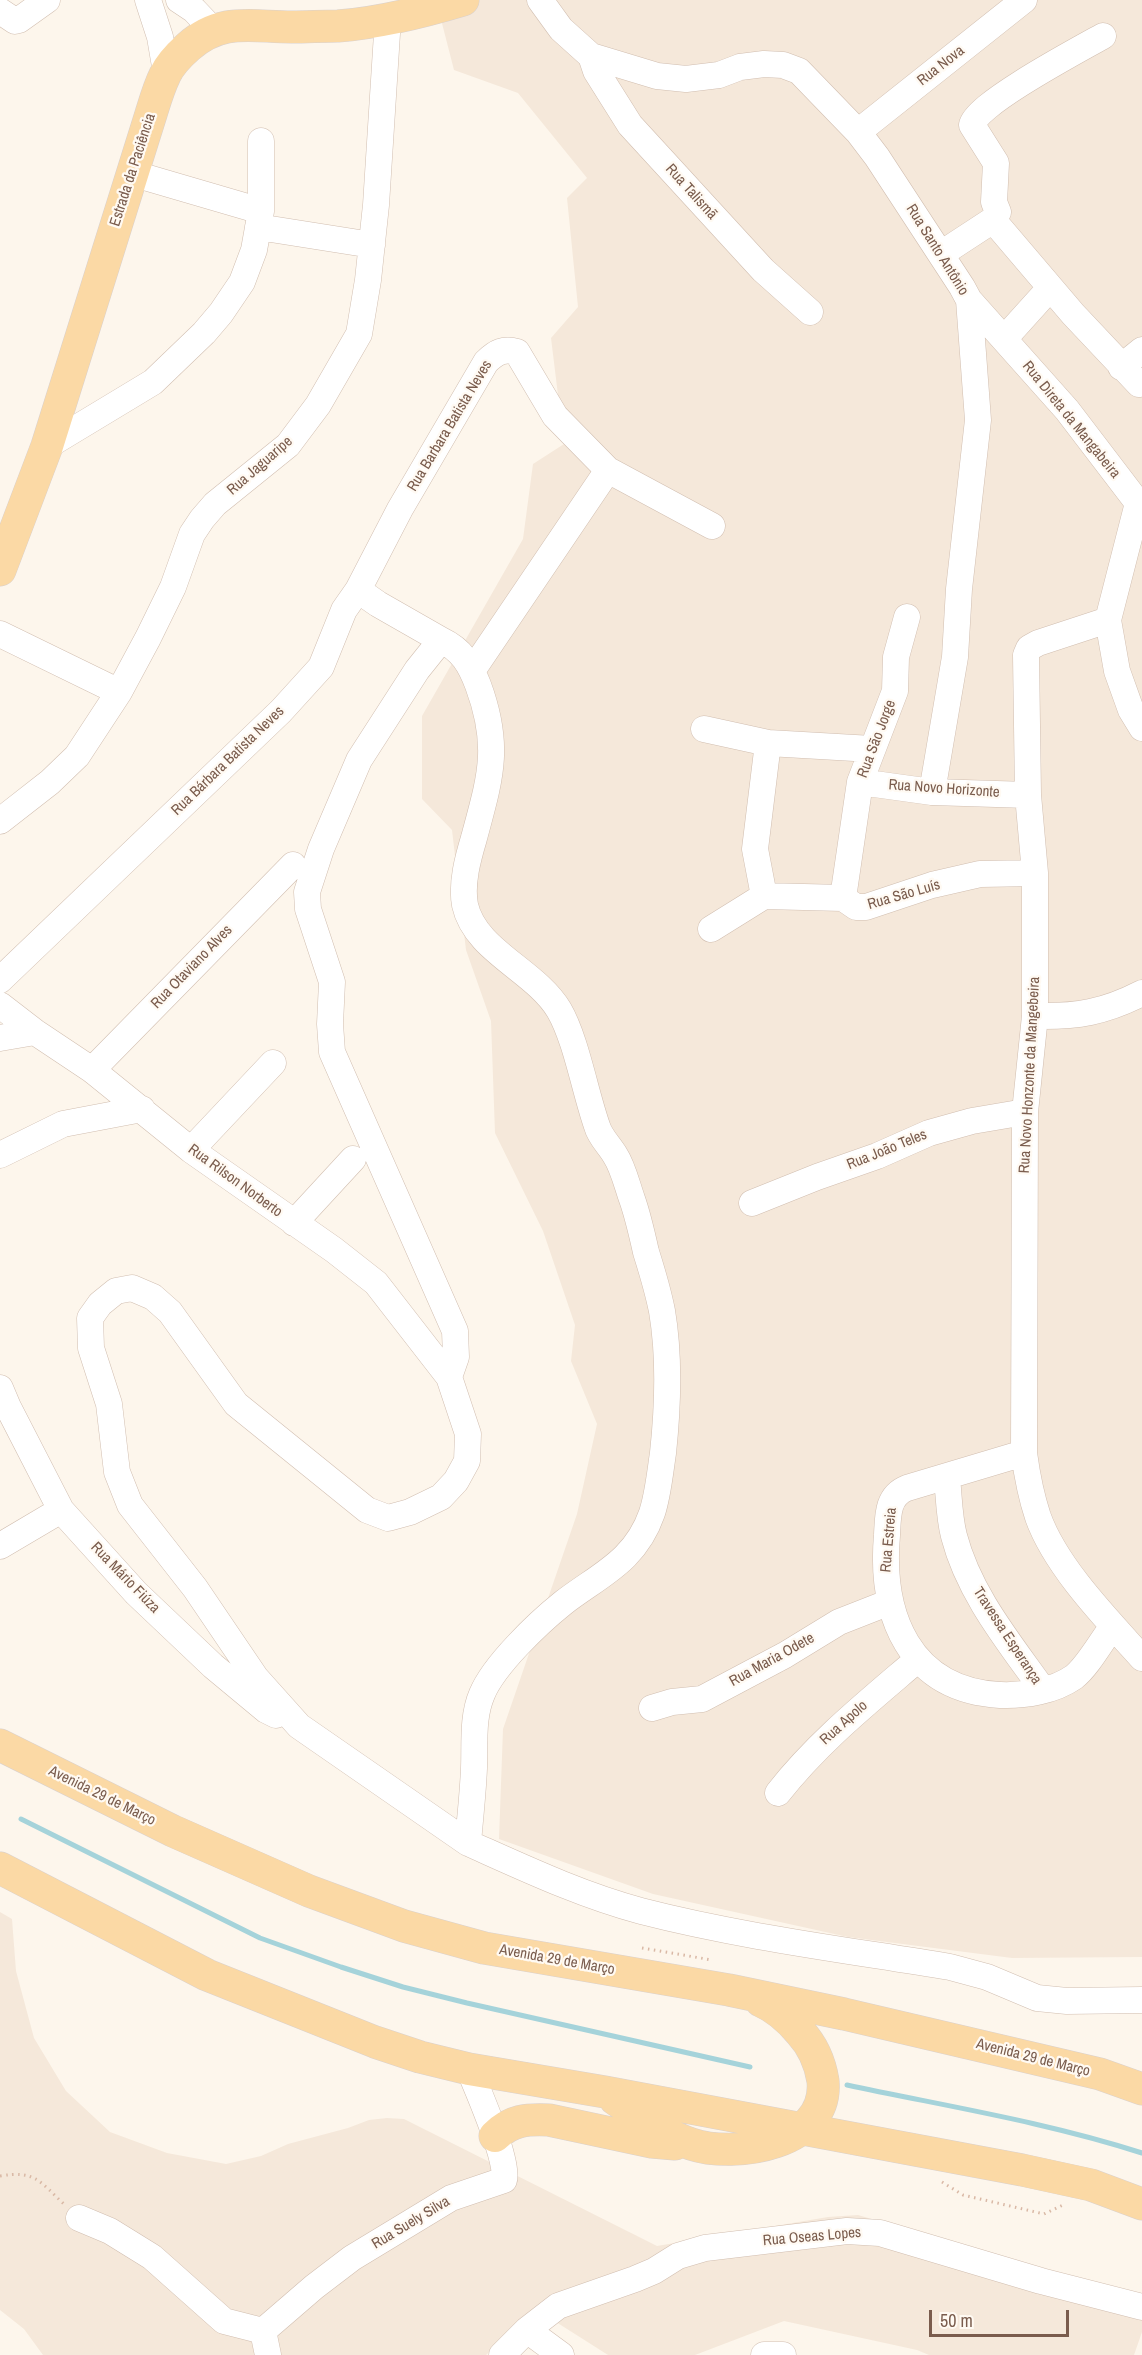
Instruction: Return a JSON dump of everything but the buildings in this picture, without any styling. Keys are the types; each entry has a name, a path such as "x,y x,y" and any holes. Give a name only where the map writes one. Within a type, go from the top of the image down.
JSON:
{"main road":[{"name":"Estrada da Paciência","path":"0,570 47,446 131,173 166,72 181,53 197,10 240,24 291,27 341,25 388,18 463,0"},
{"name":"Avenida 29 de Março","path":"0,1745 172,1831 309,1891 404,1926 484,1948 729,1990 989,2047 1100,2074 1142,2089"},
{"path":"0,1868 207,1975 375,2042 420,2057 469,2069 605,2092 1034,2173 1091,2186 1142,2204"},
{"path":"495,2136 504,2127 514,2122 533,2119 549,2120 652,2142 690,2144 716,2149 745,2148 781,2140 802,2129 819,2108 824,2091 821,2066 809,2042 788,2018 770,2005 729,1990"},
{"path":"605,2092 648,2121 690,2144"}],"street":[{"path":"0,11 15,21 47,0"},
{"path":"148,0 160,37 166,72"},
{"name":"Rua Santo Antônio","path":"540,0 561,29 591,56 657,76 686,79 719,75 748,66 764,64 783,65 799,71 858,132 896,184 969,300 978,420 959,589 956,657 932,792"},
{"name":"Rua Nova","path":"858,132 1024,0"},
{"name":"Rua Jaguaripe","path":"0,821 50,782 77,756 119,692 173,588 192,534 215,504 288,445 318,405 358,334 368,280 377,194 388,18"},
{"path":"941,254 993,220 998,212 994,202 996,163 972,125 973,119 993,102 1103,36"},
{"name":"Rua Talismã","path":"591,56 596,71 630,125 763,270 810,312"},
{"path":"47,446 153,382 204,333 221,313 242,282 254,250 260,219 261,141"},
{"path":"131,173 260,219 372,245"},
{"path":"993,220 1050,288 1130,375 1142,350"},
{"path":"1004,339 1050,288"},
{"name":"Rua Direta da Mangabeira","path":"969,300 1067,410 1140,503"},
{"name":"Rua Barbara Batista Neves","path":"358,590 406,499 486,362 495,353 503,350 517,352 555,416 608,470 712,526"},
{"path":"472,671 608,470"},
{"path":"1140,503 1108,620 1117,670 1131,710 1142,728"},
{"path":"358,590 454,646 464,656 472,671 485,705 493,748 488,786 468,860 464,892 465,906 472,923 484,941 525,973 544,991 559,1010 568,1030 598,1132 617,1158 633,1201 662,1309 667,1349 668,1413 652,1513 644,1532 615,1568 564,1602 533,1629 489,1680 476,1713 468,1843"},
{"name":"Rua Bárbara Batista Neves","path":"0,980 289,702 321,667 344,610 358,590"},
{"name":"Rua São Jorge","path":"843,898 860,782 895,691 896,657 906,616"},
{"name":"Rua Novo Honzonte da Mangebeira","path":"1108,620 1038,643 1029,648 1026,655 1028,795 1035,873 1035,1016 1025,1112 1024,1454 1029,1484 1046,1535 1056,1555 1142,1658"},
{"path":"0,634 119,692"},
{"path":"441,640 417,670 359,760 321,849 307,892 308,909 332,982 330,1024 332,1052 455,1331 456,1357 449,1377 468,1434 467,1461 456,1481 441,1497 410,1512 388,1518 367,1510 236,1404 170,1312 153,1297 132,1288 116,1291 104,1299 90,1318 91,1348 109,1404 117,1472 130,1505 195,1588 256,1678 298,1726 468,1843 548,1879 639,1910 717,1929 950,1967 987,1977 1037,1998 1066,2001 1142,2000"},
{"path":"705,729 768,743 872,748"},
{"path":"711,929 764,896 755,849 768,743"},
{"name":"Rua Novo Horizonte","path":"860,782 932,792 1028,795"},
{"name":"Rua Otaviano Alves","path":"92,1070 293,865"},
{"name":"Rua São Luís","path":"764,896 843,898 856,907 866,907 932,885 980,874 1035,873"},
{"path":"1035,1016 1064,1017 1091,1014 1119,1005 1142,993"},
{"name":"Rua Rilson Norberto","path":"0,1005 35,1032 92,1070 191,1150 334,1250 376,1283 449,1377"},
{"path":"0,1038 35,1032"},
{"path":"191,1150 273,1063"},
{"path":"0,1155 63,1124 142,1109"},
{"name":"Rua João Teles","path":"752,1203 877,1156 929,1133 972,1121 1025,1112"},
{"path":"294,1223 353,1159"},
{"name":"Rua Mário Fiúza","path":"3,1402 61,1510 136,1593 213,1666 266,1710 298,1726"},
{"name":"Rua Estreia","path":"1024,1454 901,1490 889,1507 885,1575 890,1602 902,1634 917,1660 938,1678 958,1688 988,1695 1008,1696 1043,1690 1064,1683 1077,1675 1113,1626"},
{"name":"Travessa Esperança","path":"947,1477 950,1518 970,1578 984,1606 1043,1690"},
{"path":"0,1546 61,1510"},
{"name":"Rua Maria Odete","path":"652,1708 672,1702 702,1699 785,1655 839,1622 890,1602"},
{"name":"Rua Apolo","path":"778,1793 796,1770 833,1732 917,1660"},
{"name":"Rua Suely Silva","path":"79,2218 110,2231 152,2257 224,2321 265,2343 314,2287 352,2258 451,2198 504,2180 505,2171 495,2136 469,2069"},
{"name":"Rua Oseas Lopes","path":"502,2355 527,2330 558,2306 635,2279 654,2271 678,2256 705,2248 847,2231 880,2233 1041,2281 1142,2307"},
{"path":"527,2330 561,2355"},
{"path":"764,2355 772,2353 783,2355"}],"path":[{"path":"637,1947 716,1961"},
{"path":"0,2176 26,2174 37,2180 79,2218"}],"shaded area":[{"path":"436,0 1142,0 1142,1957 1012,1958 848,1937 653,1894 499,1839 503,1729 577,1514 597,1424 571,1361 575,1325 543,1231 495,1133 491,1021 466,950 452,830 422,799 422,716 523,539 533,464 564,444 551,338 578,307 567,198 587,178 518,93 454,70"},
{"path":"0,1912 12,1919 16,1971 34,2038 66,2091 110,2132 167,2153 226,2164 261,2156 288,2144 369,2120 404,2119 657,2246 828,2217 858,2215 1142,2299 1142,2332 1134,2355 929,2355 917,2350 784,2321 695,2355 608,2355 534,2308 486,2355 43,2355 24,2329 0,2310"}],"waterway":[{"path":"21,1819 260,1938 341,1967 403,1987 467,2003 750,2067"},
{"path":"847,2085 1032,2123 1142,2153"}]}
